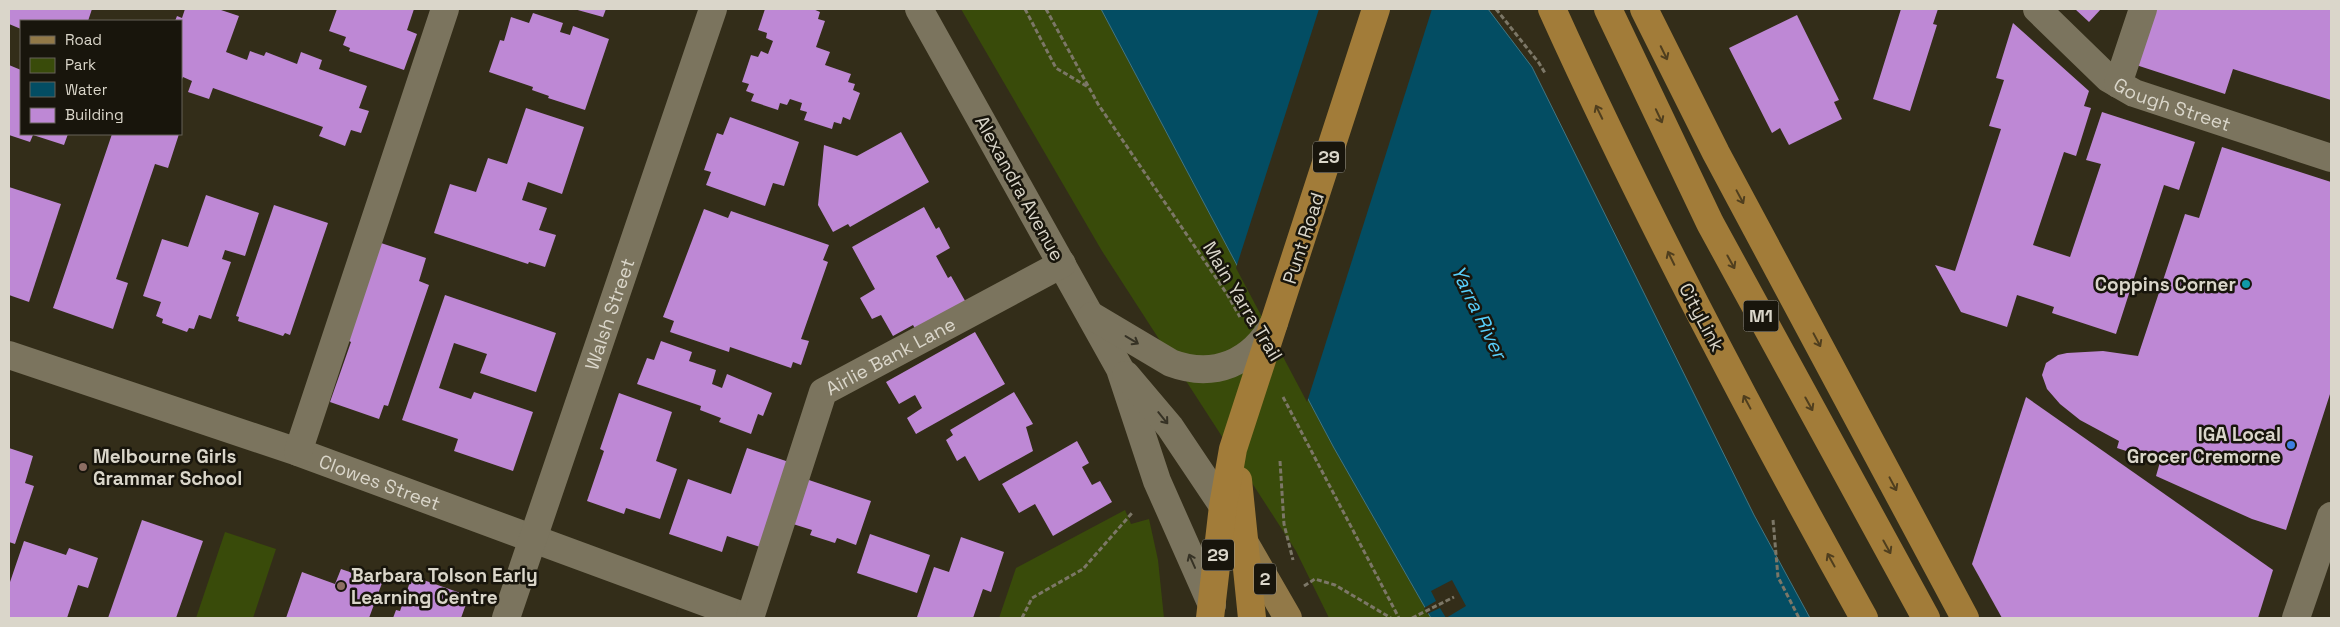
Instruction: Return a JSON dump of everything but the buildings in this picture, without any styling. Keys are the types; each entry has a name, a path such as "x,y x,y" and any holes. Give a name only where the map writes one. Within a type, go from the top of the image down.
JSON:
{"highway":[{"name":"Punt Road","path":"1213,614 1224,506 1233,449 1282,306 1376,9"},
{"name":"CityLink","path":"1552,9 1596,106 1674,264 1864,618"},
{"name":"M1","path":"1608,9 1710,223 1926,618"},
{"path":"1644,9 1716,153 1965,618"},
{"name":"Punt Road","path":"1238,439 1243,540 1252,618"},
{"name":"Alexandra Avenue","path":"1224,506 1243,540"}],"main road":[{"name":"Alexandra Avenue","path":"1243,540 1288,618"}],"street":[{"path":"298,452 445,9"},
{"name":"Walsh Street","path":"506,618 713,9"},
{"name":"Alexandra Avenue","path":"919,9 1120,369 1157,482 1213,614"},
{"name":"Gough Street","path":"2037,9 2108,78 2134,93 2331,158"},
{"path":"2118,84 2142,9"},
{"name":"Airlie Bank Lane","path":"749,618 823,392 1062,264"},
{"path":"1090,315 1171,363 1185,368 1200,370 1214,369 1243,357 1270,330 1282,306"},
{"name":"Clowes Street","path":"9,355 298,452 749,618"},
{"name":"Alexandra Avenue","path":"1120,369 1170,427 1224,506"},
{"path":"2296,618 2331,516"}],"path":[{"path":"1025,9 1056,68 1088,88"},
{"name":"Main Yarra Trail","path":"1046,9 1088,88 1143,173 1227,294 1241,319"},
{"path":"1496,9 1539,63"},
{"path":"1281,394 1399,618"},
{"path":"1280,461 1284,524 1293,563"},
{"path":"1022,618 1032,598 1083,569 1132,513"},
{"path":"1299,578 1306,592"},
{"path":"1303,586 1315,580 1332,584 1391,618"},
{"path":"1412,618 1454,596"}],"green space":[{"path":"961,9 1101,9 1334,448 1431,618 1329,618 1296,551 1102,251"},
{"path":"1125,510 1131,524 1149,519 1158,560 1164,618 999,618 1016,568"},
{"path":"225,532 276,549 253,618 196,618"}],"water":[{"name":"Yarra River","path":"1101,9 1488,9 1532,67 1754,515 1810,618 1431,618 1334,448"}],"pier":[{"path":"1319,9 1432,9 1307,402 1236,268"},
{"path":"1452,580 1466,606 1446,618 1440,608 1427,614 1424,608 1436,601 1431,591"}],"place":[{"name":"Coppins Corner","path":"2246,284"},
{"name":"IGA Local Grocer Cremorne","path":"2291,445"},
{"name":"Melbourne Girls Grammar School","path":"83,467"},
{"name":"Barbara Tolson Early Learning Centre","path":"341,586"}]}
